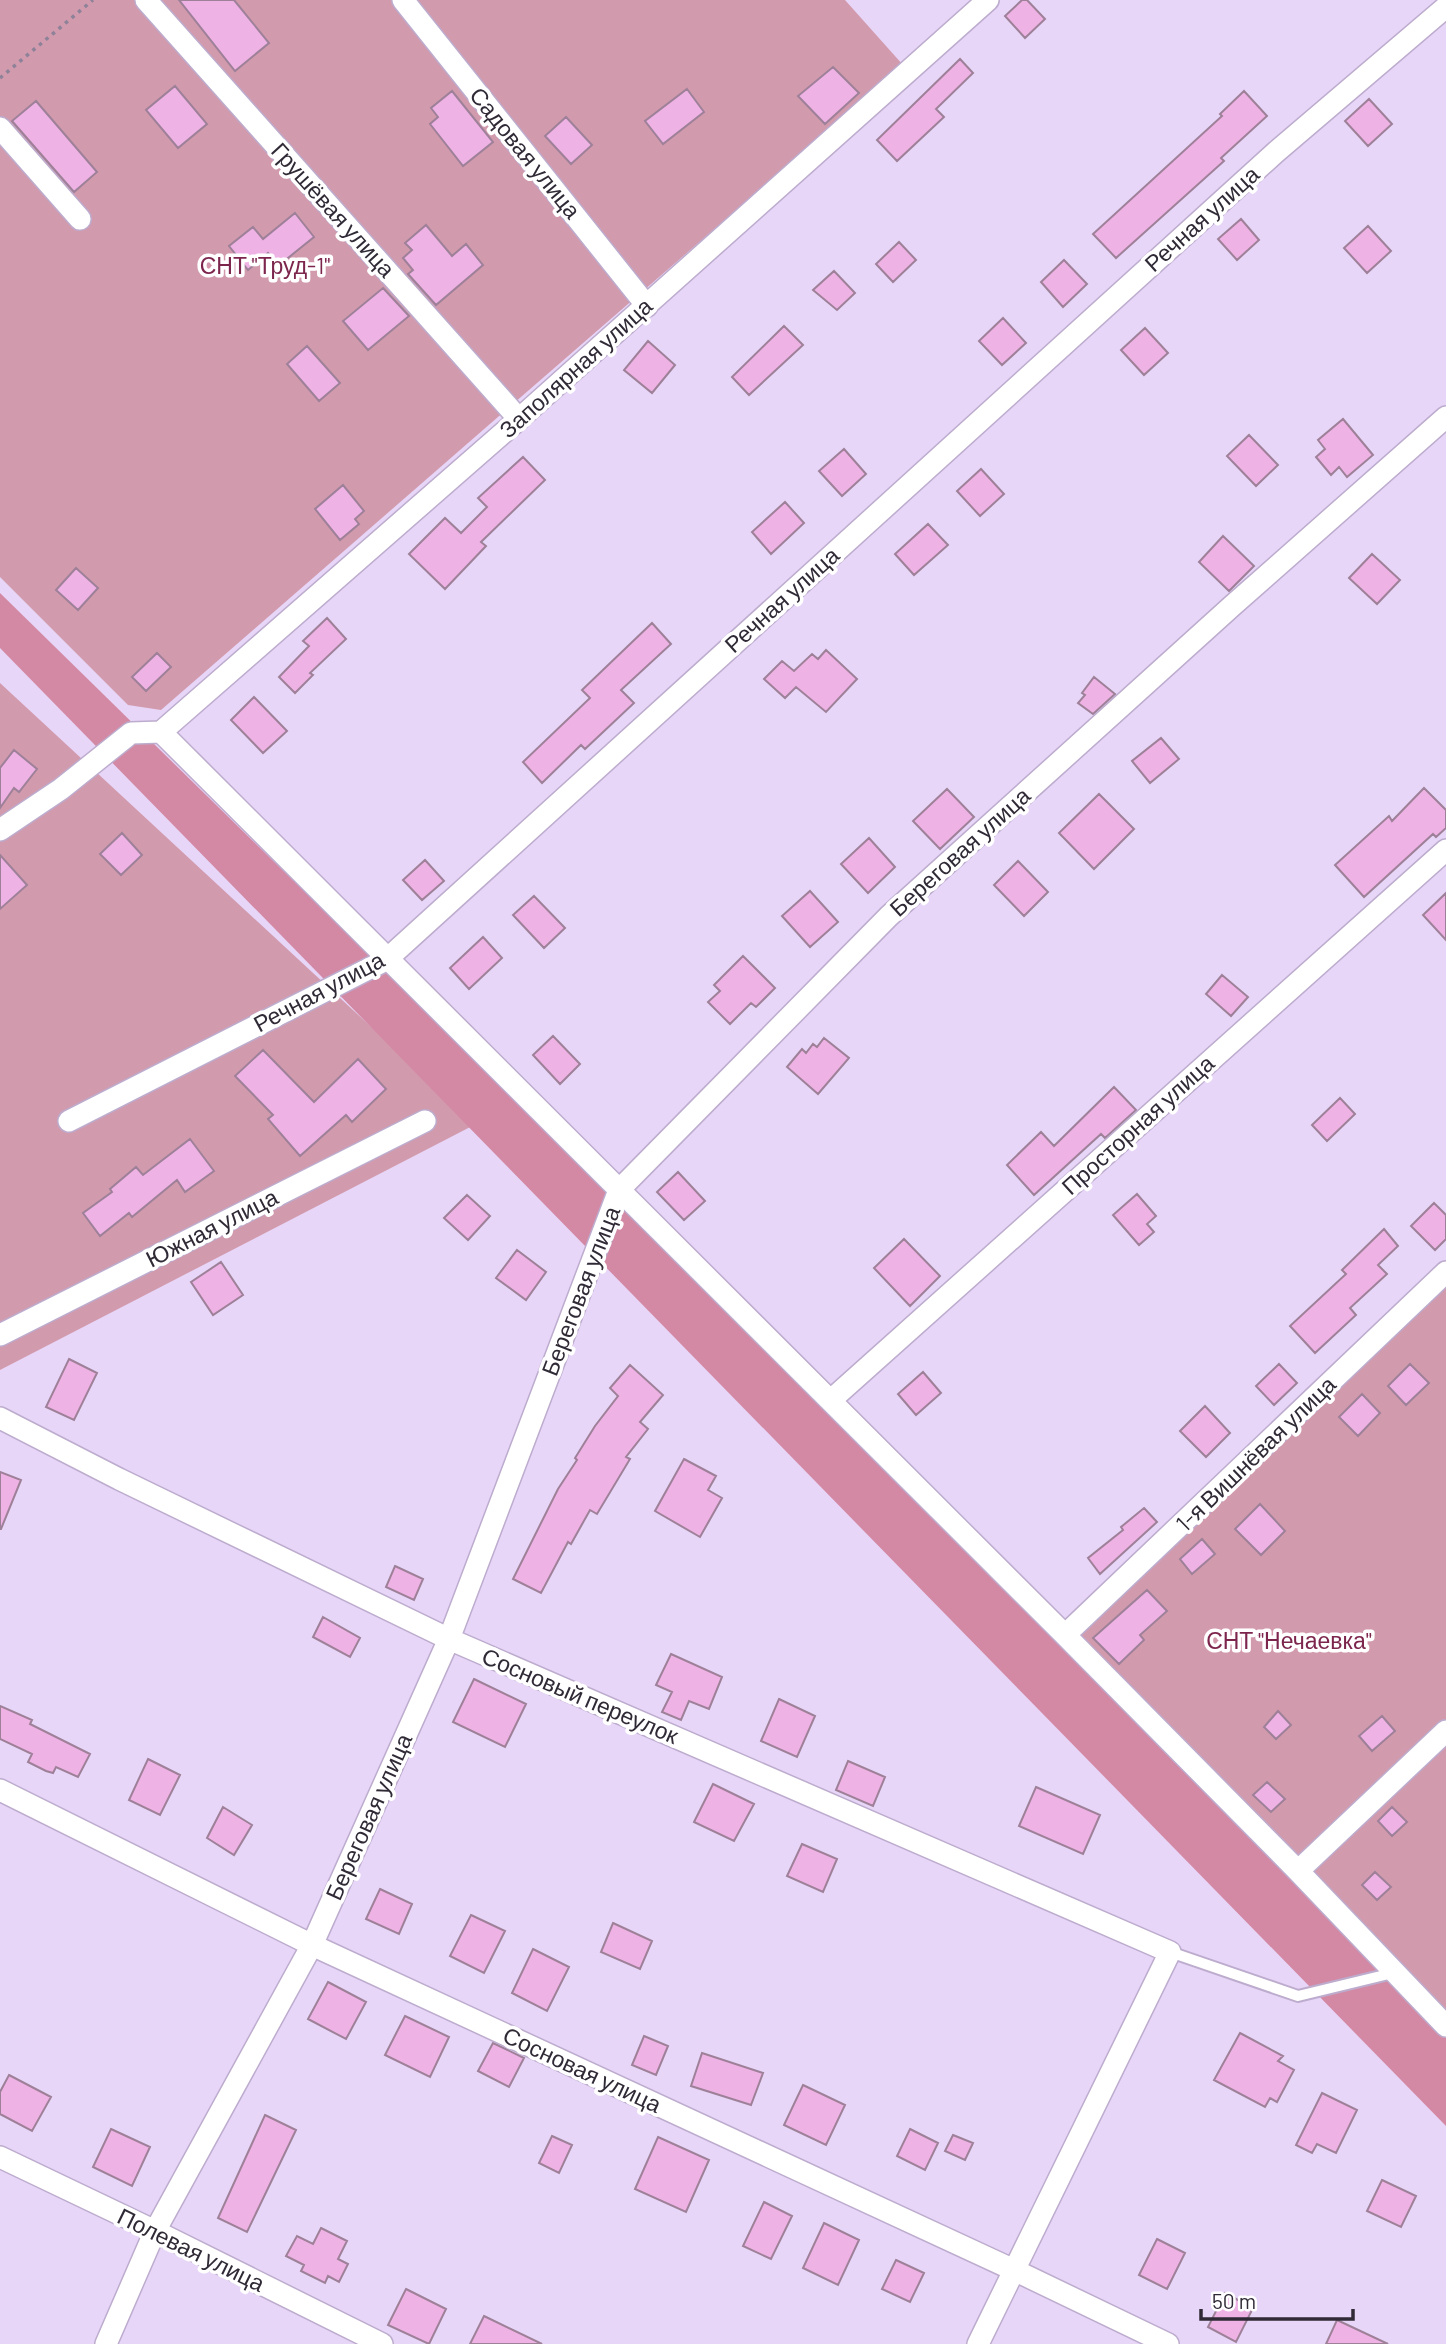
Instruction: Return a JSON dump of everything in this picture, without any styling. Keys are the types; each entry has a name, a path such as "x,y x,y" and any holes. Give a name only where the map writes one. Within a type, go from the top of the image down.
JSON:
{"street":[{"name":"Грушёвая улица","path":"146,0 519,419"},
{"name":"Садовая улица","path":"403,0 647,306"},
{"name":"Заполярная улица","path":"161,732 647,306 988,0"},
{"name":"Речная улица","path":"69,1121 386,960 1276,152 1446,7"},
{"path":"0,128 80,219"},
{"name":"Береговая улица","path":"106,2344 155,2231 312,1945 449,1639 619,1190 889,916 1446,417"},
{"path":"0,830 61,789 131,733 161,732 386,960 1065,1635 1298,1871 1446,2026"},
{"name":"Просторная улица","path":"831,1400 1446,850"},
{"name":"Южная улица","path":"0,1335 425,1122"},
{"name":"1-я Вишнёвая улица","path":"1065,1635 1446,1272"},
{"name":"Сосновый переулок","path":"0,1418 119,1479 449,1639 1170,1952"},
{"path":"1298,1871 1446,1731"},
{"name":"Сосновая улица","path":"0,1790 312,1945 1168,2344"},
{"path":"978,2344 1170,1952"},
{"name":"Полевая улица","path":"0,2157 382,2344"}],"lane":[{"path":"1170,1952 1298,1996 1393,1973"}],"path":[{"path":"0,78 93,0"}],"green space":[{"name":"СНТ \"Труд-1\"","path":"0,0 845,0 903,65 161,710 128,705 0,577"},
{"path":"0,683 476,1124 0,1370"},
{"name":"СНТ \"Нечаевка\"","path":"1446,1277 1446,2025 1065,1635"}],"shaded area":[{"path":"0,593 961,1535 1446,2028 1446,2126 0,648"}],"building":[{"path":"179,0 234,0 269,43 235,71"},
{"path":"1022,0 1027,0 1045,19 1025,38 1005,16"},
{"path":"960,59 973,73 936,109 944,117 897,161 877,140"},
{"path":"833,67 859,93 825,124 798,96"},
{"path":"175,86 207,124 178,148 146,110"},
{"path":"687,89 704,112 663,144 645,121"},
{"path":"452,91 493,142 463,166 430,124 438,117 431,108"},
{"path":"1244,91 1267,116 1221,158 1224,161 1116,258 1093,234 1222,116 1220,114"},
{"path":"1369,99 1392,124 1368,146 1345,121"},
{"path":"36,101 97,172 74,192 12,121"},
{"path":"566,117 592,145 571,164 545,136"},
{"path":"295,213 314,237 278,266 268,253 248,270 229,246 253,227 263,239"},
{"path":"1241,219 1259,240 1237,260 1218,239"},
{"path":"426,225 452,256 466,244 483,265 436,305 408,274 413,270 403,258 412,250 405,243"},
{"path":"1368,226 1391,251 1367,273 1344,248"},
{"path":"899,242 916,260 893,282 876,264"},
{"path":"1064,260 1087,284 1063,307 1041,282"},
{"path":"834,271 855,293 837,310 813,290"},
{"path":"383,288 409,316 368,350 343,321"},
{"path":"1003,318 1026,343 1002,365 979,341"},
{"path":"784,326 803,345 749,395 732,377"},
{"path":"1145,328 1168,353 1144,375 1121,350"},
{"path":"648,341 675,365 652,393 624,370"},
{"path":"307,346 340,383 319,401 287,364"},
{"path":"1343,419 1373,455 1347,477 1339,467 1331,475 1316,457 1325,449 1318,440"},
{"path":"1249,435 1278,465 1256,486 1227,456"},
{"path":"844,449 866,474 842,496 819,471"},
{"path":"523,457 545,480 481,542 486,546 445,589 409,554 445,518 461,533 487,507 478,498"},
{"path":"981,469 1004,494 980,516 957,491"},
{"path":"343,485 364,511 355,519 359,524 340,540 315,509"},
{"path":"785,502 804,523 771,554 752,532"},
{"path":"928,524 948,545 914,575 895,554"},
{"path":"1223,536 1254,566 1229,591 1199,562"},
{"path":"1372,554 1400,580 1377,604 1349,578"},
{"path":"76,568 98,588 78,610 56,590"},
{"path":"327,618 346,639 310,673 313,675 295,693 279,677 309,646 303,641"},
{"path":"652,623 671,644 621,690 634,703 585,749 581,745 542,783 523,762 590,698 582,690"},
{"path":"826,650 857,679 826,712 796,687 785,698 764,679 782,661 794,671 812,654 818,659"},
{"path":"157,653 171,667 146,691 132,677"},
{"path":"1094,677 1115,694 1093,714 1078,703"},
{"path":"254,697 287,731 263,753 231,720"},
{"path":"1161,738 1179,759 1150,783 1132,761"},
{"path":"14,750 37,769 19,792 14,788 0,808 0,768"},
{"path":"1424,788 1446,810 1446,828 1436,837 1433,834 1364,897 1335,865 1389,816 1392,821"},
{"path":"947,789 974,817 940,849 913,821"},
{"path":"1099,794 1134,829 1094,869 1059,833"},
{"path":"122,833 142,855 121,875 100,854"},
{"path":"869,838 895,867 868,893 841,864"},
{"path":"0,855 27,885 0,909"},
{"path":"425,860 444,881 422,900 403,880"},
{"path":"1018,861 1048,892 1024,916 994,885"},
{"path":"810,891 838,922 810,947 782,916"},
{"path":"1446,893 1446,940 1423,915"},
{"path":"534,896 565,928 544,948 513,915"},
{"path":"483,937 502,958 469,989 450,968"},
{"path":"743,956 775,988 756,1007 751,1003 730,1024 708,1002 720,991 714,985"},
{"path":"1222,975 1248,997 1231,1016 1206,994"},
{"path":"553,1036 580,1064 560,1084 533,1055"},
{"path":"824,1038 849,1058 818,1094 787,1067 802,1049 806,1053 813,1044 817,1047"},
{"path":"263,1050 314,1102 358,1059 386,1089 352,1122 346,1115 300,1156 268,1119 273,1115 235,1076"},
{"path":"1114,1087 1136,1110 1105,1138 1101,1134 1034,1195 1007,1165 1041,1132 1054,1146"},
{"path":"1340,1098 1355,1114 1327,1141 1312,1125"},
{"path":"190,1139 214,1171 185,1192 177,1180 132,1217 129,1213 100,1236 83,1213 112,1192 110,1189 136,1167 143,1175"},
{"path":"678,1172 705,1201 684,1220 657,1192"},
{"path":"1137,1194 1156,1216 1147,1224 1154,1232 1139,1245 1113,1215"},
{"path":"467,1195 490,1216 468,1240 444,1218"},
{"path":"1434,1203 1446,1215 1446,1239 1435,1250 1411,1226"},
{"path":"1384,1229 1398,1246 1378,1265 1387,1274 1350,1308 1356,1315 1315,1353 1290,1326 1346,1274 1342,1270"},
{"path":"904,1239 940,1276 910,1306 874,1268"},
{"path":"517,1250 546,1272 526,1300 496,1278"},
{"path":"221,1262 243,1295 213,1315 191,1282"},
{"path":"69,1359 97,1373 74,1420 46,1407"},
{"path":"1279,1364 1297,1383 1274,1405 1256,1386"},
{"path":"1410,1364 1429,1383 1406,1405 1388,1386"},
{"path":"630,1365 663,1395 640,1422 648,1429 626,1457 630,1459 597,1514 590,1510 571,1544 568,1542 541,1593 513,1579 558,1489 577,1460 575,1458 618,1396 610,1388"},
{"path":"923,1372 941,1393 916,1415 898,1394"},
{"path":"1362,1394 1380,1413 1358,1436 1339,1417"},
{"path":"1205,1406 1230,1433 1206,1457 1180,1431"},
{"path":"684,1459 716,1476 708,1490 722,1498 700,1537 655,1511"},
{"path":"0,1472 21,1480 1,1529 0,1529"},
{"path":"1260,1504 1285,1531 1261,1555 1235,1529"},
{"path":"1144,1508 1157,1522 1100,1574 1088,1558 1123,1530 1121,1527"},
{"path":"1202,1539 1215,1554 1192,1574 1180,1559"},
{"path":"395,1566 423,1579 414,1600 386,1587"},
{"path":"1147,1590 1167,1611 1140,1635 1144,1640 1119,1664 1093,1638"},
{"path":"323,1617 360,1638 350,1657 313,1637"},
{"path":"671,1654 722,1677 709,1709 689,1701 681,1720 662,1712 672,1692 656,1685"},
{"path":"474,1679 526,1704 505,1747 453,1722"},
{"path":"779,1699 815,1716 797,1757 761,1741"},
{"path":"0,1706 32,1720 30,1724 90,1754 78,1777 56,1767 53,1773 46,1771 28,1762 32,1754 0,1739"},
{"path":"1278,1711 1291,1725 1276,1739 1264,1727"},
{"path":"1382,1716 1395,1731 1372,1751 1359,1736"},
{"path":"148,1759 180,1775 160,1815 129,1800"},
{"path":"848,1761 885,1777 873,1806 836,1790"},
{"path":"1267,1782 1285,1799 1271,1812 1253,1795"},
{"path":"713,1784 754,1804 734,1841 694,1822"},
{"path":"1036,1787 1100,1815 1083,1854 1019,1826"},
{"path":"223,1807 252,1825 234,1855 207,1838"},
{"path":"1392,1807 1407,1822 1392,1836 1378,1821"},
{"path":"802,1844 837,1859 823,1892 787,1876"},
{"path":"1375,1872 1391,1887 1377,1900 1362,1885"},
{"path":"380,1889 412,1904 399,1934 366,1919"},
{"path":"471,1915 505,1931 484,1973 450,1956"},
{"path":"613,1923 652,1941 640,1969 601,1952"},
{"path":"533,1949 569,1967 547,2011 512,1993"},
{"path":"328,1982 366,2002 346,2039 308,2019"},
{"path":"405,2016 449,2037 430,2077 385,2055"},
{"path":"1240,2033 1283,2056 1278,2061 1294,2070 1277,2102 1270,2098 1265,2107 1214,2080"},
{"path":"644,2036 668,2046 656,2075 632,2065"},
{"path":"493,2043 524,2058 509,2087 478,2071"},
{"path":"702,2053 763,2073 751,2105 691,2086"},
{"path":"9,2075 51,2097 32,2131 0,2114 0,2092"},
{"path":"803,2085 845,2105 826,2145 784,2125"},
{"path":"1322,2093 1357,2110 1336,2153 1317,2144 1312,2153 1296,2145"},
{"path":"265,2115 296,2130 247,2232 218,2218"},
{"path":"111,2129 150,2147 132,2186 93,2167"},
{"path":"910,2129 938,2143 925,2170 897,2156"},
{"path":"953,2135 973,2143 965,2160 945,2151"},
{"path":"552,2136 572,2145 559,2173 539,2163"},
{"path":"658,2137 709,2160 686,2212 635,2189"},
{"path":"1382,2180 1416,2196 1401,2227 1367,2211"},
{"path":"764,2202 792,2216 771,2259 743,2246"},
{"path":"824,2223 859,2240 838,2285 803,2268"},
{"path":"321,2228 347,2241 338,2259 348,2264 339,2282 328,2276 325,2283 301,2271 304,2265 286,2256 297,2236 313,2244"},
{"path":"1157,2239 1185,2253 1167,2289 1139,2275"},
{"path":"896,2260 924,2273 910,2302 882,2289"},
{"path":"406,2289 446,2309 429,2344 388,2325"},
{"path":"1225,2293 1253,2308 1236,2342 1208,2327"},
{"path":"484,2316 542,2344 470,2344"},
{"path":"1337,2320 1388,2344 1326,2344"}]}
